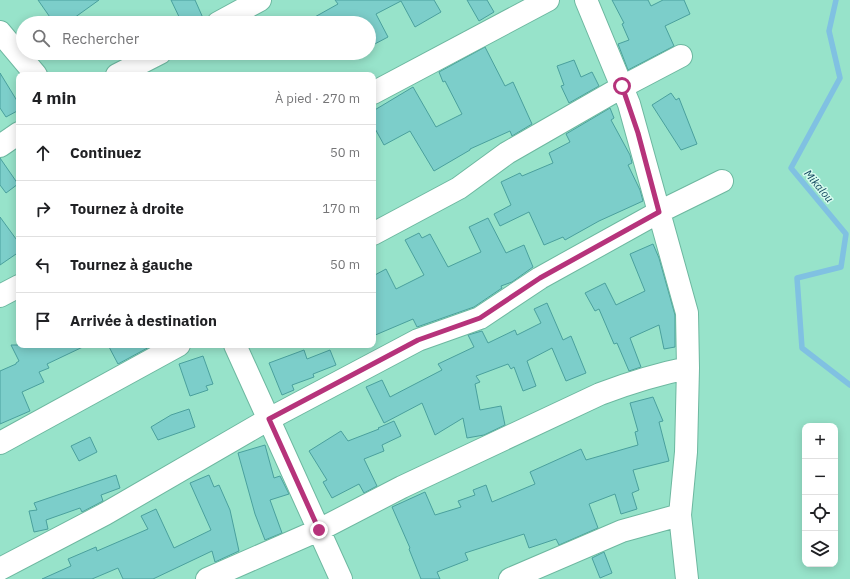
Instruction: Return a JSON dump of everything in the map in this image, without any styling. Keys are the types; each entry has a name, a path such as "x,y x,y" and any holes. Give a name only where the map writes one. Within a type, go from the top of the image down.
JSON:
{"street":[{"path":"231,16 260,0"},
{"path":"376,91 548,0"},
{"path":"586,0 622,86 638,133 687,313 688,368 686,452 680,515 687,579"},
{"path":"0,32 16,51"},
{"path":"376,232 459,188 507,153 622,86 681,56"},
{"path":"23,60 33,72"},
{"path":"123,72 146,60"},
{"path":"0,146 16,134"},
{"path":"0,569 105,514 269,419 418,340 480,318 540,278 659,212 722,181"},
{"path":"0,296 16,288"},
{"path":"0,442 173,348"},
{"path":"237,348 341,579"},
{"path":"207,579 319,530 402,487 600,394 630,382 688,368"},
{"path":"510,579 622,531 680,515"}],"building":[{"path":"38,0 99,0 77,16 49,16"},
{"path":"171,0 195,0 202,16 179,16"},
{"path":"335,0 434,0 441,12 415,27 401,1 376,14 388,37 376,43 376,16 317,16 338,4"},
{"path":"467,0 487,0 494,12 479,21"},
{"path":"612,0 648,0 651,6 663,0 684,0 690,14 665,26 674,46 628,70 618,44 629,40 622,24 624,23"},
{"path":"485,47 505,86 513,82 532,124 512,136 510,131 470,149 434,171 410,131 384,145 376,130 376,109 413,87 436,127 462,114 445,81 443,82 439,72"},
{"path":"574,60 581,77 592,72 599,86 569,103 561,86 564,85 557,66"},
{"path":"0,73 16,99 16,112 6,117 0,108"},
{"path":"671,93 676,100 679,98 697,144 681,150 652,105"},
{"path":"610,108 614,118 611,120 630,155 632,163 628,165 640,190 643,201 599,221 565,240 563,237 544,245 529,212 500,226 494,214 511,205 501,182 520,173 522,176 553,163 549,153 570,142 566,134"},
{"path":"0,158 16,181 16,186 6,193 0,185"},
{"path":"0,217 16,239 16,254 0,265"},
{"path":"488,218 506,253 524,245 533,267 512,282 501,286 502,288 474,307 417,327 413,319 376,335 376,274 386,269 396,289 424,275 405,240 419,233 422,238 430,234 448,267 481,252 469,227"},
{"path":"653,244 659,258 675,315 675,347 664,349 659,325 630,338 641,367 629,371 617,343 614,344 599,309 595,311 585,293 605,283 616,305 645,291 630,254"},
{"path":"547,303 563,340 571,336 586,373 566,381 552,348 527,361 536,386 523,391 514,367 511,369 508,364 476,376 480,382 475,384 480,410 501,406 505,425 484,435 467,438 463,418 435,435 422,403 384,423 366,387 382,380 390,397 442,370 438,364 474,347 468,335 482,331 488,343 515,330 517,335 541,323 534,309"},
{"path":"11,345 16,345 16,348 81,348 47,364 49,368 39,372 44,382 22,392 30,411 0,424 0,371 16,364 19,361"},
{"path":"110,348 147,348 118,364"},
{"path":"304,350 307,359 330,350 336,365 313,374 314,377 292,385 294,390 282,395 269,363"},
{"path":"203,356 213,384 206,386 208,390 190,396 179,364"},
{"path":"653,397 663,421 659,422 669,461 633,470 639,490 632,493 637,509 621,514 615,494 589,504 598,528 559,545 556,539 529,548 524,534 465,553 468,560 437,572 440,579 421,579 409,549 410,548 392,507 425,492 435,515 461,507 458,501 475,495 473,490 486,485 492,502 535,484 530,472 581,449 586,460 638,445 635,432 638,431 630,403"},
{"path":"189,409 195,427 158,440 151,427 171,415"},
{"path":"394,421 401,436 382,445 384,451 364,459 377,486 364,493 359,484 332,498 323,482 327,480 309,451 341,431 348,441 379,429 378,428"},
{"path":"90,437 97,452 79,461 71,446"},
{"path":"265,445 274,478 280,476 289,494 270,500 282,533 265,540 255,514 238,453"},
{"path":"116,475 120,488 101,495 103,501 82,512 80,508 46,520 48,529 34,532 29,511 37,510 34,503"},
{"path":"209,475 214,487 219,485 230,510 239,551 215,562 212,551 153,579 123,579 118,568 92,579 42,579 71,566 68,559 96,547 97,551 148,529 141,516 156,509 174,548 211,530 190,483"},
{"path":"604,552 612,573 600,578 592,558"}],"waterway":[{"name":"Mikalou","path":"836,0 829,31 840,78 791,168 846,234 841,267 797,278 802,348 850,385"}],"route":[{"path":"319,530 269,419 418,340 480,318 540,278 659,212 638,133 622,86"}]}
